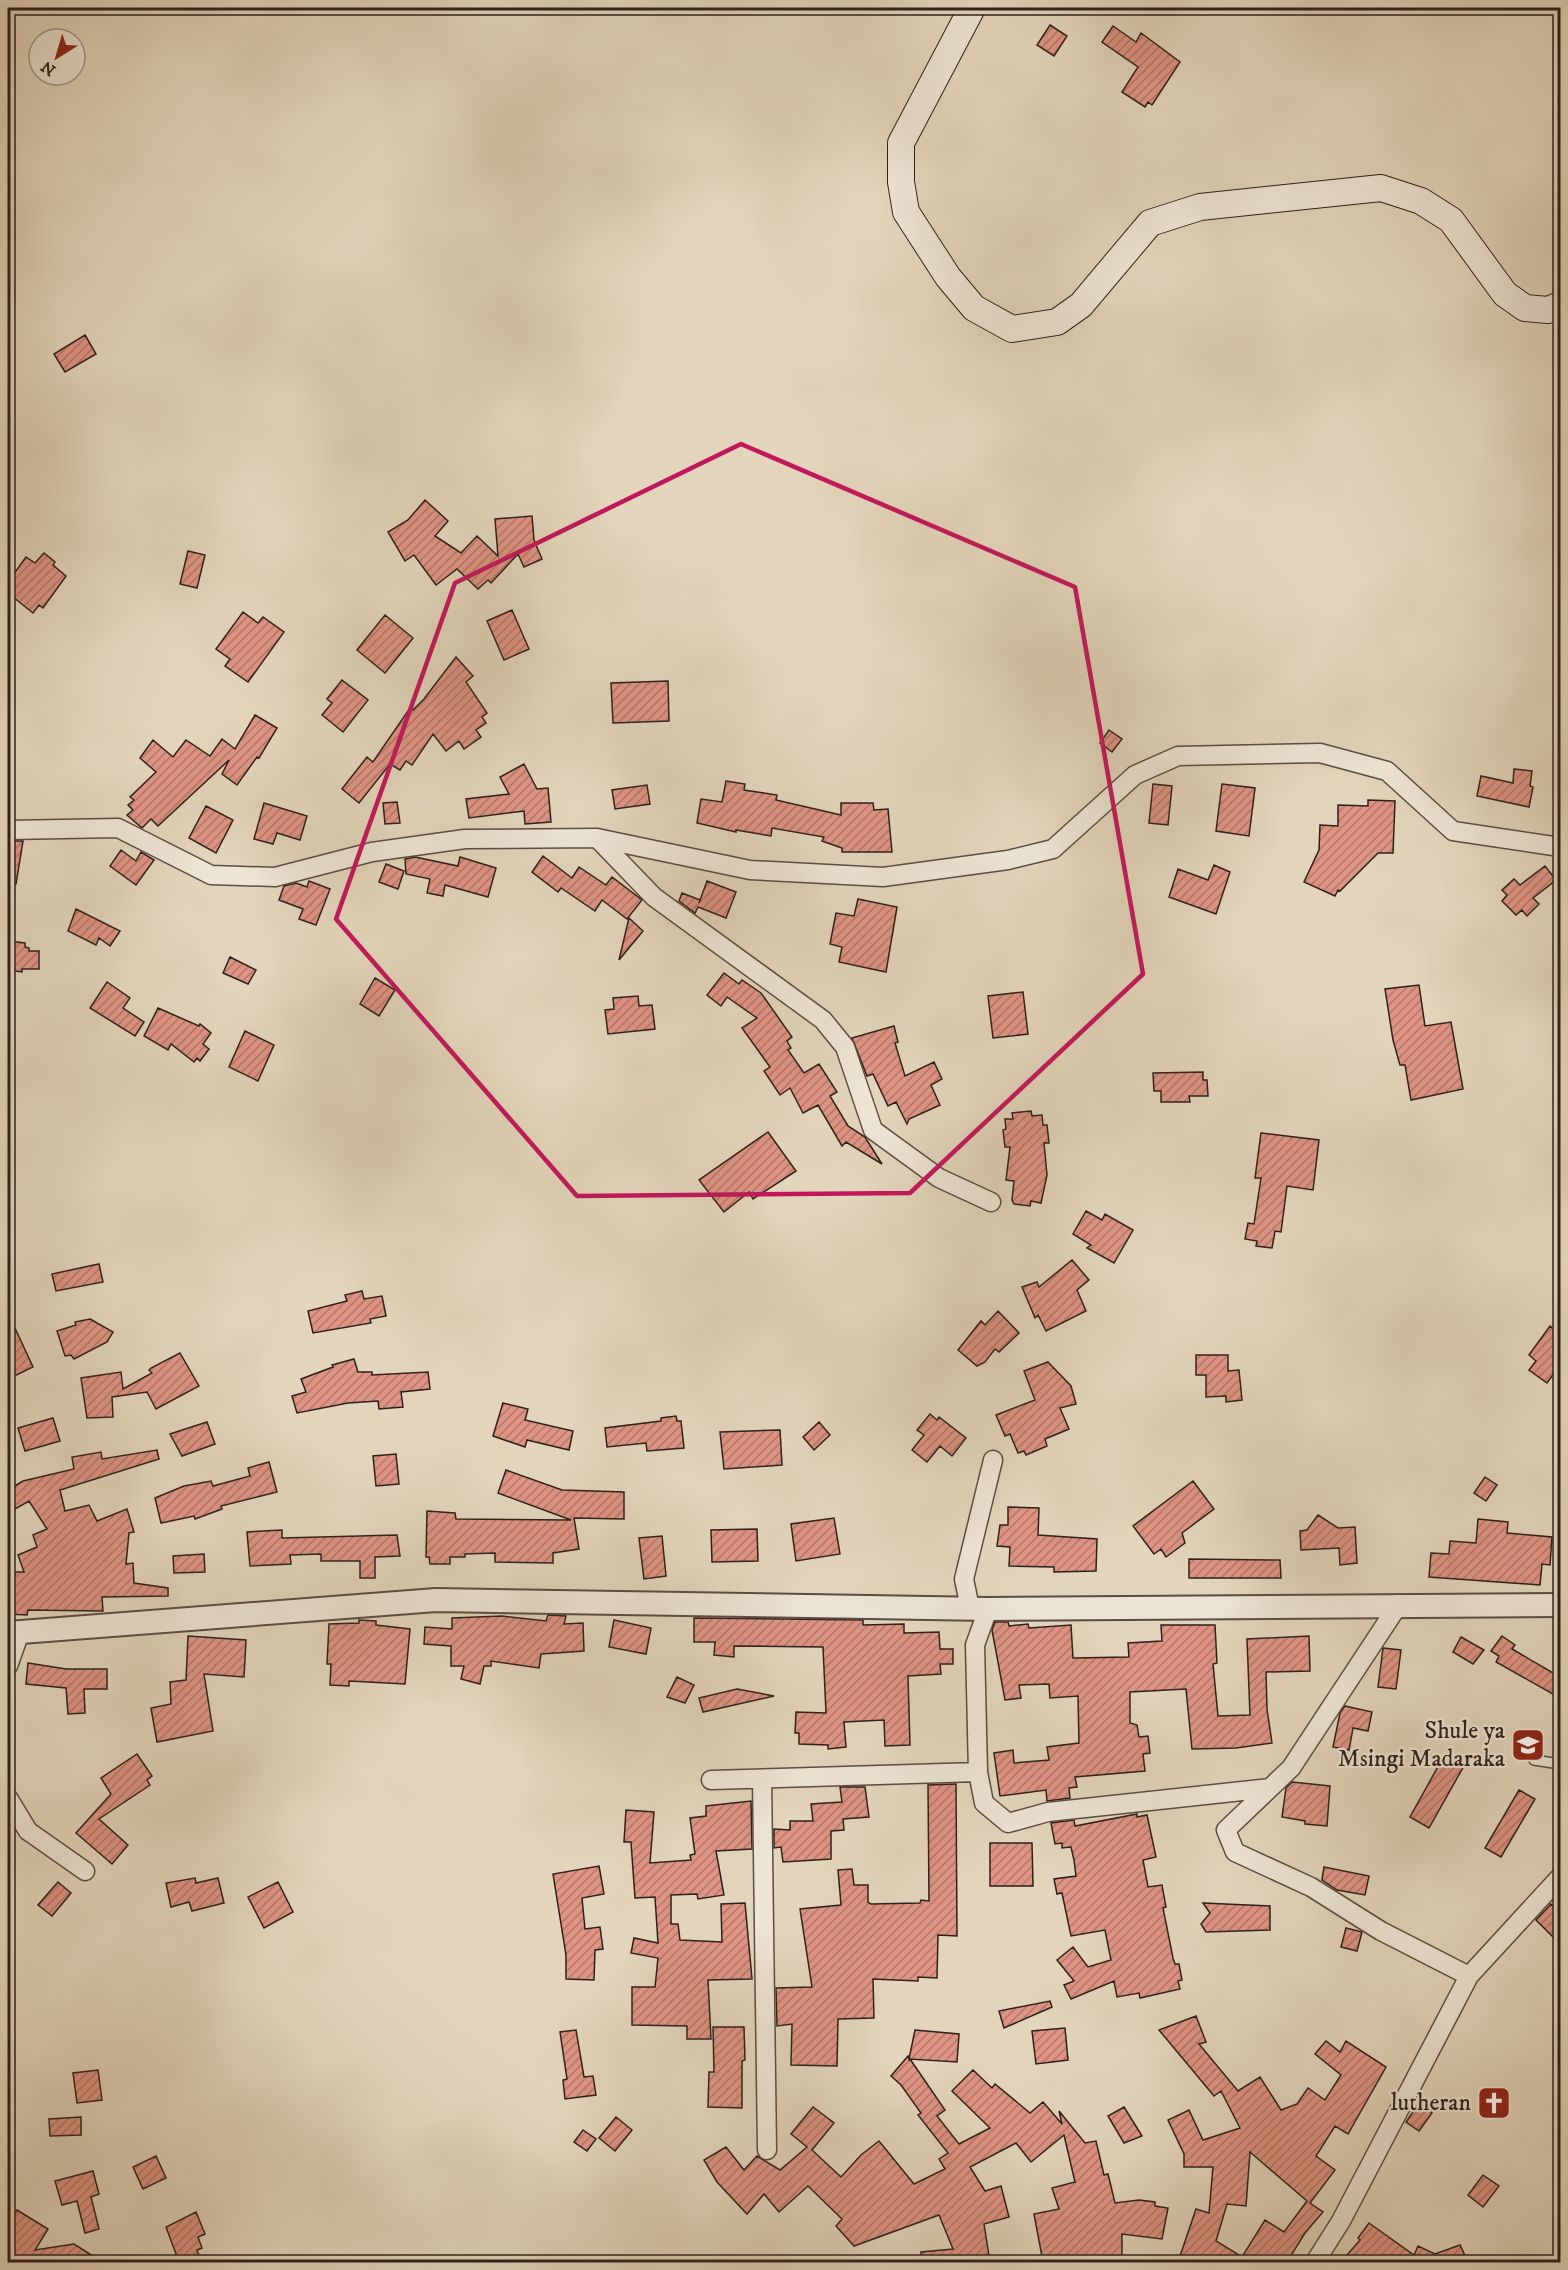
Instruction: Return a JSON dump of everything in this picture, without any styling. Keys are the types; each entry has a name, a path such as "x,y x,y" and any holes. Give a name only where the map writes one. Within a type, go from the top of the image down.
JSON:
{"main road":[{"path":"972,8 901,143 901,182 906,212 948,277 974,308 1012,329 1057,322 1081,305 1150,223 1200,207 1381,188 1421,201 1451,220 1505,294 1525,308 1548,310 1560,305"}],"street":[{"path":"8,830 118,828 211,875 274,877 372,852 465,839 597,838 750,870 883,877 1008,860 1053,849 1135,775 1178,756 1320,753 1387,771 1453,831 1560,847"},
{"path":"597,838 654,897 823,1020 844,1047 873,1130 939,1178 991,1202"},
{"path":"993,1460 964,1579 979,1608 975,1645 978,1772 984,1803 1008,1823 1048,1812 1270,1788"},
{"path":"8,1666 14,1633 436,1600 979,1608 1399,1604 1560,1605"},
{"path":"1399,1604 1290,1768 1226,1830 1235,1852 1311,1887 1381,1931 1469,1976"},
{"path":"711,1780 978,1772"},
{"path":"762,1779 767,2150"},
{"path":"8,1798 28,1831 85,1871"},
{"path":"1315,2262 1341,2221 1469,1976 1560,1876"}],"lane":[{"path":"1534,1760 1560,1764"}],"highlighted area":[{"path":"741,444 1075,587 1143,974 910,1193 577,1196 336,919 455,583"}],"building":[{"path":"1050,25 1067,36 1054,56 1037,45"},
{"path":"1113,26 1136,42 1141,33 1180,62 1152,105 1148,102 1145,107 1122,92 1138,67 1102,42"},
{"path":"85,335 96,354 65,372 54,354"},
{"path":"425,500 448,521 435,536 461,553 477,536 498,556 495,519 532,516 534,540 542,559 524,567 518,554 491,583 488,580 478,589 457,569 436,585 414,555 405,561 388,532 408,520"},
{"path":"188,551 205,555 197,588 180,584"},
{"path":"44,553 66,576 43,608 39,605 33,613 8,593 8,582 26,557 35,563"},
{"path":"512,610 529,649 504,660 487,621"},
{"path":"243,612 258,623 263,617 284,632 248,682 225,666 230,659 216,649"},
{"path":"385,615 413,638 385,673 357,650"},
{"path":"456,657 473,676 466,682 487,713 482,717 486,723 476,730 481,737 464,749 459,741 446,751 433,734 412,765 406,761 400,770 390,764 359,803 342,789 367,757 373,762 410,708 413,710 424,699"},
{"path":"342,680 368,700 343,732 322,715 332,703 327,699"},
{"path":"668,681 669,721 613,723 611,683"},
{"path":"255,715 277,728 259,758 257,757 237,785 222,774 229,760 158,826 151,819 142,828 127,815 133,810 128,805 134,800 130,797 156,772 140,758 153,740 173,757 186,740 210,756 222,739 235,749"},
{"path":"1109,730 1122,739 1112,752 1100,743"},
{"path":"524,764 537,789 548,788 551,822 525,824 524,811 469,818 466,799 509,794 500,777"},
{"path":"1514,769 1532,771 1530,786 1533,787 1529,807 1477,796 1481,776 1513,783"},
{"path":"726,781 745,784 744,790 777,795 776,800 841,815 841,803 873,803 874,810 888,809 892,852 842,852 842,848 822,841 824,837 772,828 771,836 736,830 736,832 697,823 701,799 722,802"},
{"path":"1153,784 1172,786 1168,825 1149,823"},
{"path":"1222,784 1255,788 1249,836 1216,831"},
{"path":"647,785 650,804 615,809 612,790"},
{"path":"1368,800 1395,801 1393,853 1378,853 1340,891 1338,890 1335,896 1304,882 1319,850 1320,825 1338,826 1338,805 1368,806"},
{"path":"397,802 400,823 385,824 383,803"},
{"path":"264,803 307,816 300,840 277,833 273,844 254,839"},
{"path":"206,806 233,820 216,853 189,838"},
{"path":"8,841 23,841 16,884 8,883"},
{"path":"121,850 136,861 141,852 154,860 136,885 110,866"},
{"path":"543,856 572,878 579,867 606,885 612,877 642,900 627,919 602,900 595,911 561,888 558,892 532,872"},
{"path":"415,857 458,866 460,857 496,868 488,897 445,885 443,896 427,893 430,879 406,874 405,859"},
{"path":"386,864 404,871 398,889 379,882"},
{"path":"1214,865 1230,872 1216,914 1169,897 1178,869 1208,880"},
{"path":"1545,866 1556,880 1533,898 1539,904 1527,916 1522,910 1516,915 1502,901 1507,895 1502,890 1514,879 1520,885"},
{"path":"309,881 330,889 316,925 299,919 303,909 279,900 284,886 296,883 307,887"},
{"path":"707,881 736,892 726,918 698,907 695,913 679,901 682,893 700,900 699,903"},
{"path":"858,899 897,907 886,972 839,962 842,947 830,944 836,913 854,916"},
{"path":"76,909 120,931 110,946 99,938 96,945 68,931"},
{"path":"629,918 643,931 619,960"},
{"path":"8,941 25,943 29,951 39,951 39,969 22,969 22,972 8,970"},
{"path":"230,957 256,970 248,984 223,973"},
{"path":"724,973 739,984 742,980 761,993 792,1037 787,1041 791,1048 788,1050 804,1073 819,1064 837,1092 830,1096 848,1126 865,1137 882,1164 846,1142 842,1146 818,1105 803,1113 790,1088 780,1095 764,1071 770,1067 742,1028 757,1018 727,997 721,1006 707,995"},
{"path":"375,978 395,990 379,1016 360,1004"},
{"path":"107,982 130,998 123,1008 144,1022 135,1036 90,1008"},
{"path":"1419,985 1425,1026 1451,1022 1463,1089 1411,1100 1405,1065 1400,1065 1393,1040 1385,989"},
{"path":"1023,992 1028,1034 993,1038 988,996"},
{"path":"638,996 639,1006 652,1005 655,1029 608,1034 605,1010 614,1009 613,998"},
{"path":"158,1008 199,1026 200,1024 211,1033 203,1044 209,1049 200,1061 197,1058 194,1062 171,1044 168,1050 144,1036"},
{"path":"894,1026 898,1042 895,1043 905,1076 934,1062 942,1079 931,1085 940,1105 909,1119 907,1124 896,1102 888,1106 873,1074 867,1076 852,1038"},
{"path":"245,1031 274,1045 258,1081 229,1067"},
{"path":"1203,1072 1203,1080 1207,1080 1208,1096 1189,1096 1190,1102 1161,1102 1161,1091 1154,1091 1153,1073"},
{"path":"1031,1111 1032,1116 1042,1115 1043,1125 1047,1125 1049,1143 1044,1143 1047,1175 1041,1203 1031,1201 1030,1206 1014,1204 1012,1200 1014,1181 1006,1180 1010,1147 1005,1147 1003,1130 1006,1129 1005,1119 1013,1119 1012,1113"},
{"path":"768,1132 796,1171 753,1199 749,1192 724,1212 699,1180"},
{"path":"1261,1133 1319,1140 1313,1190 1287,1186 1281,1232 1275,1231 1272,1248 1256,1246 1257,1241 1245,1239 1248,1223 1254,1224 1261,1178 1255,1178"},
{"path":"1086,1211 1102,1220 1105,1214 1133,1230 1114,1263 1087,1248 1091,1245 1073,1234"},
{"path":"1072,1260 1089,1280 1077,1290 1086,1311 1046,1331 1038,1315 1035,1318 1022,1287 1037,1282 1039,1287"},
{"path":"99,1264 103,1282 56,1291 52,1274"},
{"path":"362,1291 364,1299 382,1296 386,1316 370,1319 371,1323 313,1333 308,1311 347,1301 345,1295"},
{"path":"998,1311 1019,1333 999,1352 995,1349 985,1362 977,1366 958,1350 981,1321 985,1325"},
{"path":"8,1313 33,1367 8,1379"},
{"path":"90,1319 113,1332 107,1342 74,1359 71,1355 65,1356 57,1331 76,1325 75,1322"},
{"path":"1550,1326 1560,1334 1560,1377 1555,1372 1547,1383 1529,1370 1536,1361 1529,1355"},
{"path":"180,1353 199,1386 156,1409 147,1392 112,1397 113,1417 87,1418 81,1378 121,1372 123,1389 152,1373 149,1370 151,1368"},
{"path":"1196,1355 1228,1355 1228,1371 1239,1370 1242,1400 1226,1402 1226,1396 1206,1397 1206,1375 1196,1375"},
{"path":"354,1359 358,1372 372,1372 372,1375 428,1372 430,1389 401,1392 403,1407 379,1409 378,1401 348,1403 297,1413 292,1396 306,1392 301,1379 333,1367 332,1365"},
{"path":"1048,1362 1071,1386 1076,1404 1060,1408 1069,1429 1045,1439 1047,1446 1026,1455 1024,1451 1018,1453 1010,1434 1005,1436 996,1415 1035,1400 1024,1371"},
{"path":"503,1403 528,1409 525,1420 573,1431 569,1450 527,1440 525,1447 493,1436"},
{"path":"930,1414 937,1420 939,1417 966,1438 952,1456 940,1446 927,1462 912,1450 924,1435 917,1430"},
{"path":"676,1416 677,1421 681,1421 684,1448 647,1451 646,1443 607,1447 605,1428 661,1421 661,1418"},
{"path":"53,1418 60,1441 25,1451 18,1428"},
{"path":"207,1422 215,1444 182,1456 170,1434"},
{"path":"819,1422 830,1435 814,1450 803,1437"},
{"path":"780,1430 782,1465 724,1469 720,1432"},
{"path":"157,1450 159,1459 60,1490 65,1511 89,1505 97,1521 127,1509 134,1532 129,1533 126,1564 133,1563 134,1583 168,1588 168,1596 102,1597 103,1611 28,1610 27,1615 8,1614 8,1575 15,1576 15,1572 24,1572 18,1555 37,1547 33,1535 47,1529 29,1501 8,1513 8,1490 23,1481 74,1469 72,1457 101,1452 102,1459"},
{"path":"396,1454 399,1484 376,1486 373,1456"},
{"path":"269,1462 277,1492 221,1506 222,1509 195,1519 194,1516 161,1523 155,1498 184,1486 211,1481 213,1486 250,1476 248,1468"},
{"path":"506,1470 562,1490 624,1492 624,1519 574,1518 579,1549 553,1553 553,1563 495,1562 495,1553 465,1554 465,1557 450,1557 450,1564 430,1564 429,1557 426,1557 427,1511 455,1513 456,1519 571,1520 498,1493"},
{"path":"1485,1477 1497,1485 1486,1501 1474,1493"},
{"path":"1193,1481 1214,1509 1182,1533 1185,1543 1166,1557 1161,1549 1154,1554 1133,1526"},
{"path":"1008,1507 1039,1508 1038,1535 1097,1539 1096,1571 1054,1572 1054,1567 1009,1566 1010,1547 997,1546 1000,1525 1008,1525"},
{"path":"1318,1515 1338,1528 1355,1527 1357,1563 1340,1565 1339,1548 1301,1550 1300,1531 1307,1530"},
{"path":"834,1518 840,1554 796,1561 791,1524"},
{"path":"1478,1519 1508,1522 1507,1533 1552,1537 1550,1565 1542,1564 1540,1585 1429,1577 1431,1553 1449,1554 1450,1541 1476,1543"},
{"path":"757,1529 758,1561 712,1562 711,1530"},
{"path":"282,1530 282,1538 397,1535 400,1556 375,1557 375,1578 360,1578 360,1561 321,1561 321,1554 290,1555 291,1564 250,1566 247,1532"},
{"path":"662,1536 666,1576 644,1579 639,1538"},
{"path":"204,1554 205,1572 174,1573 173,1556"},
{"path":"1189,1559 1280,1560 1281,1578 1189,1578"},
{"path":"548,1615 566,1616 564,1624 583,1623 584,1651 541,1654 539,1668 491,1661 491,1666 484,1666 480,1684 461,1679 464,1666 451,1666 451,1646 424,1644 425,1627 452,1629 452,1618 502,1616 546,1621"},
{"path":"694,1618 863,1620 863,1625 904,1624 904,1633 939,1632 940,1649 953,1649 953,1664 940,1664 941,1674 908,1676 910,1745 885,1746 884,1720 844,1722 846,1747 828,1749 828,1745 799,1744 799,1733 795,1733 796,1712 826,1713 823,1647 734,1646 734,1657 714,1655 715,1642 694,1642"},
{"path":"359,1620 376,1621 376,1625 410,1629 405,1684 349,1681 349,1686 330,1685 331,1664 327,1664 329,1624 359,1623"},
{"path":"614,1620 651,1628 646,1654 609,1647"},
{"path":"995,1622 1008,1622 1009,1626 1028,1624 1029,1628 1071,1625 1073,1658 1129,1657 1128,1643 1162,1641 1161,1625 1215,1625 1217,1663 1213,1664 1218,1716 1250,1715 1247,1639 1309,1636 1310,1671 1266,1672 1267,1709 1272,1743 1236,1748 1192,1749 1186,1689 1130,1692 1130,1723 1137,1725 1139,1737 1148,1736 1150,1753 1143,1754 1145,1771 1075,1777 1077,1787 1069,1788 1070,1798 1047,1801 1046,1790 1000,1796 994,1753 1013,1750 1014,1763 1049,1760 1047,1747 1079,1743 1078,1696 1050,1698 1049,1684 1019,1685 1021,1698 1005,1700 992,1630"},
{"path":"188,1636 246,1640 244,1677 204,1674 213,1731 157,1742 151,1708 171,1704 170,1682 186,1680"},
{"path":"1502,1636 1515,1645 1512,1649 1560,1677 1560,1698 1496,1662 1499,1656 1491,1651"},
{"path":"1461,1637 1484,1650 1473,1664 1453,1652"},
{"path":"1383,1648 1401,1650 1396,1689 1378,1687"},
{"path":"28,1663 66,1669 107,1669 107,1689 84,1689 85,1713 68,1714 66,1688 26,1684"},
{"path":"677,1677 694,1685 685,1703 667,1697"},
{"path":"737,1689 774,1696 703,1712 699,1698"},
{"path":"1345,1706 1372,1712 1368,1731 1353,1728 1349,1750 1333,1747 1340,1713"},
{"path":"137,1754 152,1776 147,1780 150,1785 99,1819 128,1845 112,1864 76,1833 111,1794 101,1778"},
{"path":"1445,1754 1465,1764 1429,1828 1410,1817"},
{"path":"1292,1782 1330,1786 1327,1826 1305,1824 1305,1821 1282,1817 1286,1788"},
{"path":"956,1784 957,1936 938,1935 937,1978 918,1977 918,1981 873,1979 874,2018 838,2019 837,2066 791,2065 792,2024 777,2026 776,1988 812,1987 800,1909 841,1905 838,1870 852,1869 854,1885 868,1885 868,1902 871,1904 929,1901 928,1785"},
{"path":"840,1787 865,1787 869,1817 843,1819 844,1830 831,1831 831,1859 783,1862 781,1847 774,1848 774,1829 790,1830 790,1821 813,1821 811,1804 842,1802"},
{"path":"1519,1790 1535,1799 1501,1857 1485,1848"},
{"path":"751,1801 752,1849 716,1851 724,1895 698,1899 697,1894 671,1895 671,1924 678,1924 680,1940 722,1942 721,1904 745,1903 752,1979 708,1980 711,2039 687,2039 687,2026 632,2025 632,1987 655,1987 658,1958 631,1953 634,1938 658,1943 655,1897 635,1898 631,1842 624,1842 626,1810 654,1812 650,1863 691,1860 690,1855 695,1854 690,1818 706,1816 706,1806"},
{"path":"1137,1814 1137,1817 1147,1815 1156,1857 1143,1860 1148,1887 1162,1885 1166,1907 1163,1908 1173,1958 1175,1964 1179,1964 1182,1980 1178,1981 1180,1989 1140,1998 1139,1993 1117,1997 1114,1981 1071,1999 1064,1985 1074,1981 1057,1960 1073,1947 1088,1967 1111,1960 1105,1930 1071,1936 1062,1893 1057,1894 1054,1879 1076,1876 1074,1860 1071,1847 1062,1848 1062,1843 1055,1844 1051,1823 1074,1820 1075,1826"},
{"path":"990,1843 1032,1843 1033,1886 990,1886"},
{"path":"599,1866 604,1894 582,1898 585,1929 600,1927 603,1949 595,1950 594,1980 566,1979 566,1955 553,1874"},
{"path":"1324,1867 1369,1876 1365,1895 1337,1890 1322,1880"},
{"path":"195,1878 196,1883 218,1878 224,1903 192,1911 189,1902 171,1907 166,1883"},
{"path":"58,1882 71,1893 52,1916 38,1905"},
{"path":"278,1882 293,1912 264,1928 248,1897"},
{"path":"1203,1903 1270,1906 1270,1930 1206,1932 1201,1924 1210,1913"},
{"path":"1551,1904 1560,1912 1560,1930 1553,1937 1536,1920"},
{"path":"1346,1928 1362,1932 1357,1951 1341,1947"},
{"path":"1050,2001 1052,2007 1004,2028 999,2011"},
{"path":"1196,2016 1206,2042 1199,2044 1238,2091 1260,2077 1281,2110 1297,2104 1308,2088 1325,2100 1341,2075 1315,2054 1326,2041 1340,2052 1346,2041 1386,2067 1348,2134 1335,2126 1316,2156 1335,2170 1310,2203 1323,2212 1305,2233 1287,2262 1178,2262 1196,2209 1209,2213 1213,2167 1184,2167 1184,2154 1168,2120 1189,2110 1203,2140 1240,2128 1221,2091 1214,2096 1159,2030","holes":["1250,2152 1307,2201 1284,2232 1265,2220 1242,2257 1216,2241 1227,2204 1246,2206"]},
{"path":"713,2027 744,2027 745,2060 742,2061 742,2108 708,2107 709,2072 714,2072"},
{"path":"1065,2028 1068,2060 1036,2064 1032,2031"},
{"path":"576,2030 584,2077 593,2076 596,2095 565,2099 563,2080 567,2079 560,2032"},
{"path":"915,2030 959,2034 957,2062 910,2059 945,2110 937,2116 959,2144 990,2128 952,2091 973,2070 992,2088 995,2084 1030,2113 1043,2102 1062,2124 1059,2111 1085,2143 1096,2141 1104,2175 1108,2174 1115,2203 1139,2200 1155,2202 1155,2206 1168,2208 1162,2239 1122,2234 1122,2262 1043,2262 1034,2214 1059,2209 1052,2188 1075,2182 1064,2135 1031,2162 1016,2143 970,2167 985,2191 1001,2186 1009,2217 984,2224 990,2262 921,2262 921,2252 953,2249 939,2215 854,2246 836,2226 842,2219 808,2186 779,2212 764,2194 747,2214 717,2182 704,2160 726,2147 744,2170 757,2156 780,2170 807,2147 791,2134 813,2107 834,2123 812,2150 841,2177 861,2155 879,2141 914,2184 945,2169 939,2159 948,2153 918,2115 921,2113 901,2085 891,2076 908,2056 909,2059"},
{"path":"98,2070 102,2100 77,2103 73,2073"},
{"path":"1419,2103 1432,2113 1419,2131 1406,2122"},
{"path":"1124,2107 1142,2136 1124,2143 1108,2116"},
{"path":"81,2117 81,2135 50,2136 49,2119"},
{"path":"616,2117 632,2130 615,2151 599,2138"},
{"path":"583,2130 596,2139 587,2151 574,2142"},
{"path":"156,2156 166,2178 143,2189 133,2167"},
{"path":"93,2171 99,2194 91,2197 99,2229 85,2233 77,2201 62,2205 55,2181"},
{"path":"1483,2175 1499,2186 1483,2207 1468,2195"},
{"path":"17,2210 48,2229 35,2250 74,2244 93,2256 47,2262 8,2262 8,2227"},
{"path":"196,2212 205,2234 198,2237 202,2248 197,2250 200,2259 179,2262 166,2227"},
{"path":"1369,2223 1414,2255 1418,2246 1435,2254 1460,2245 1468,2262 1341,2262 1360,2240 1358,2238"}],"place":[{"name":"Shule ya Msingi Madaraka","path":"1528,1745"},
{"name":"lutheran","path":"1494,2103"}]}
